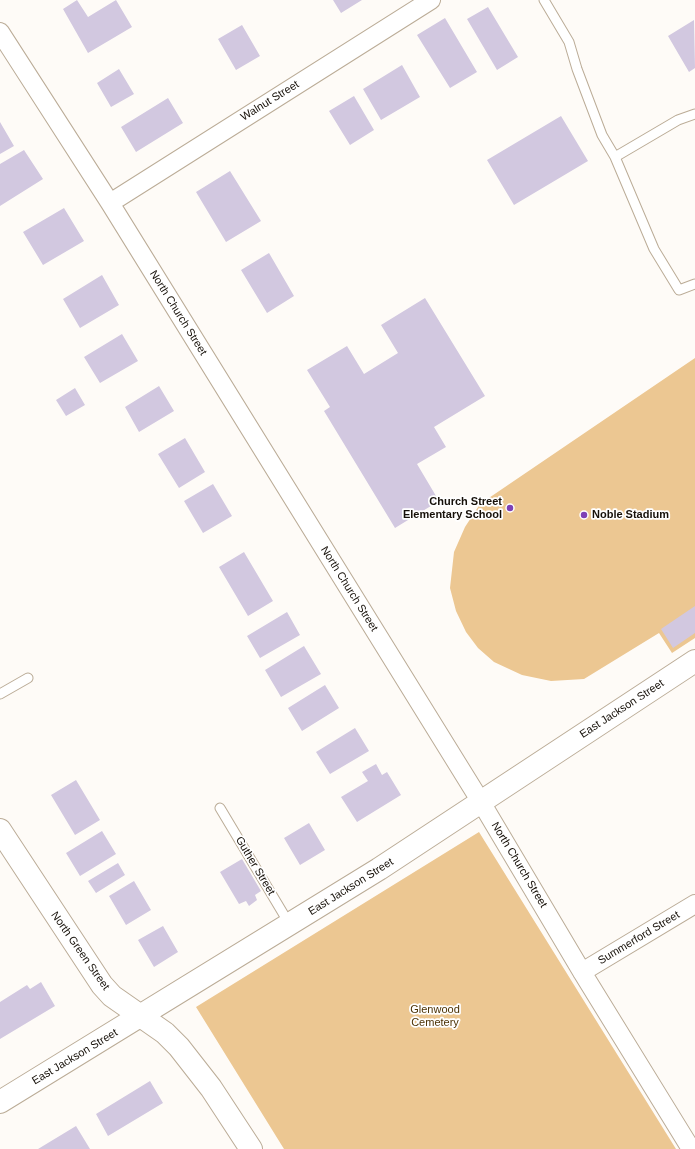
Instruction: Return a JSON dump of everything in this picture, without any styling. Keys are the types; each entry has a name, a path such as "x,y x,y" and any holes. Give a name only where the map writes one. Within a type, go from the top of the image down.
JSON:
{"street":[{"name":"Walnut Street","path":"110,203 430,0"},
{"name":"North Church Street","path":"0,32 110,203 481,802 582,972 691,1149"},
{"name":"East Jackson Street","path":"0,1102 379,869 695,661"},
{"name":"North Green Street","path":"0,830 102,985 112,996 165,1033 179,1047 211,1088 251,1149"},
{"name":"Summerford Street","path":"582,972 695,904"}],"lane":[{"path":"544,0 569,42 577,69 602,135 615,157 654,249 679,290 695,284"},
{"path":"615,157 678,120 695,114"},
{"path":"0,694 28,678"},
{"name":"Guther Street","path":"220,808 290,925"}],"green space":[{"name":"Noble Stadium","path":"695,358 695,638 672,653 659,633 584,679 551,681 522,675 494,662 478,648 466,632 456,611 450,588 454,552 465,527 480,504"},
{"name":"Glenwood Cemetery","path":"479,832 676,1149 284,1149 196,1007"}],"building":[{"path":"77,0 88,17 116,0 132,27 88,53 63,9"},
{"path":"333,0 362,0 341,13"},
{"path":"488,7 518,57 497,70 467,19"},
{"path":"445,18 477,72 450,88 417,35"},
{"path":"694,20 695,68 689,72 668,36"},
{"path":"242,25 260,56 236,70 218,39"},
{"path":"402,65 420,97 381,120 363,89"},
{"path":"119,69 134,94 111,107 97,83"},
{"path":"354,96 374,130 350,145 329,111"},
{"path":"168,98 183,123 136,152 121,127"},
{"path":"561,116 588,161 514,205 487,160"},
{"path":"0,122 14,146 0,154"},
{"path":"24,150 43,179 0,206 0,164"},
{"path":"230,171 261,221 226,242 196,192"},
{"path":"64,208 84,241 43,265 23,232"},
{"path":"269,253 294,296 267,313 241,270"},
{"path":"102,275 119,305 80,328 63,299"},
{"path":"425,298 485,396 434,427 446,447 417,464 439,501 395,528 324,411 330,407 307,370 347,346 364,374 398,353 381,325"},
{"path":"122,334 138,361 100,383 84,357"},
{"path":"159,386 174,411 139,432 125,407"},
{"path":"75,388 85,405 66,416 56,400"},
{"path":"185,438 205,472 179,488 158,454"},
{"path":"213,484 232,516 203,533 184,501"},
{"path":"244,552 273,601 248,616 219,567"},
{"path":"695,606 695,633 673,648 661,629"},
{"path":"287,612 300,635 260,658 247,636"},
{"path":"304,646 321,674 281,697 265,670"},
{"path":"325,685 339,708 302,731 288,708"},
{"path":"355,728 369,751 330,774 316,752"},
{"path":"376,764 382,775 387,772 401,795 357,822 341,797 368,781 362,772"},
{"path":"76,780 100,820 75,835 51,795"},
{"path":"309,823 325,850 300,865 284,838"},
{"path":"102,831 116,854 80,876 66,853"},
{"path":"242,859 261,891 255,895 257,900 249,906 246,901 239,904 220,872"},
{"path":"118,863 125,875 96,893 88,881"},
{"path":"134,881 151,910 126,925 109,896"},
{"path":"163,926 178,952 154,967 138,940"},
{"path":"41,982 55,1006 0,1039 0,1002 27,985 30,989"},
{"path":"150,1081 163,1103 108,1136 96,1114"},
{"path":"76,1126 90,1149 38,1149"}],"place":[{"name":"Church Street Elementary School","path":"510,508"},
{"name":"Noble Stadium","path":"584,515"}]}
